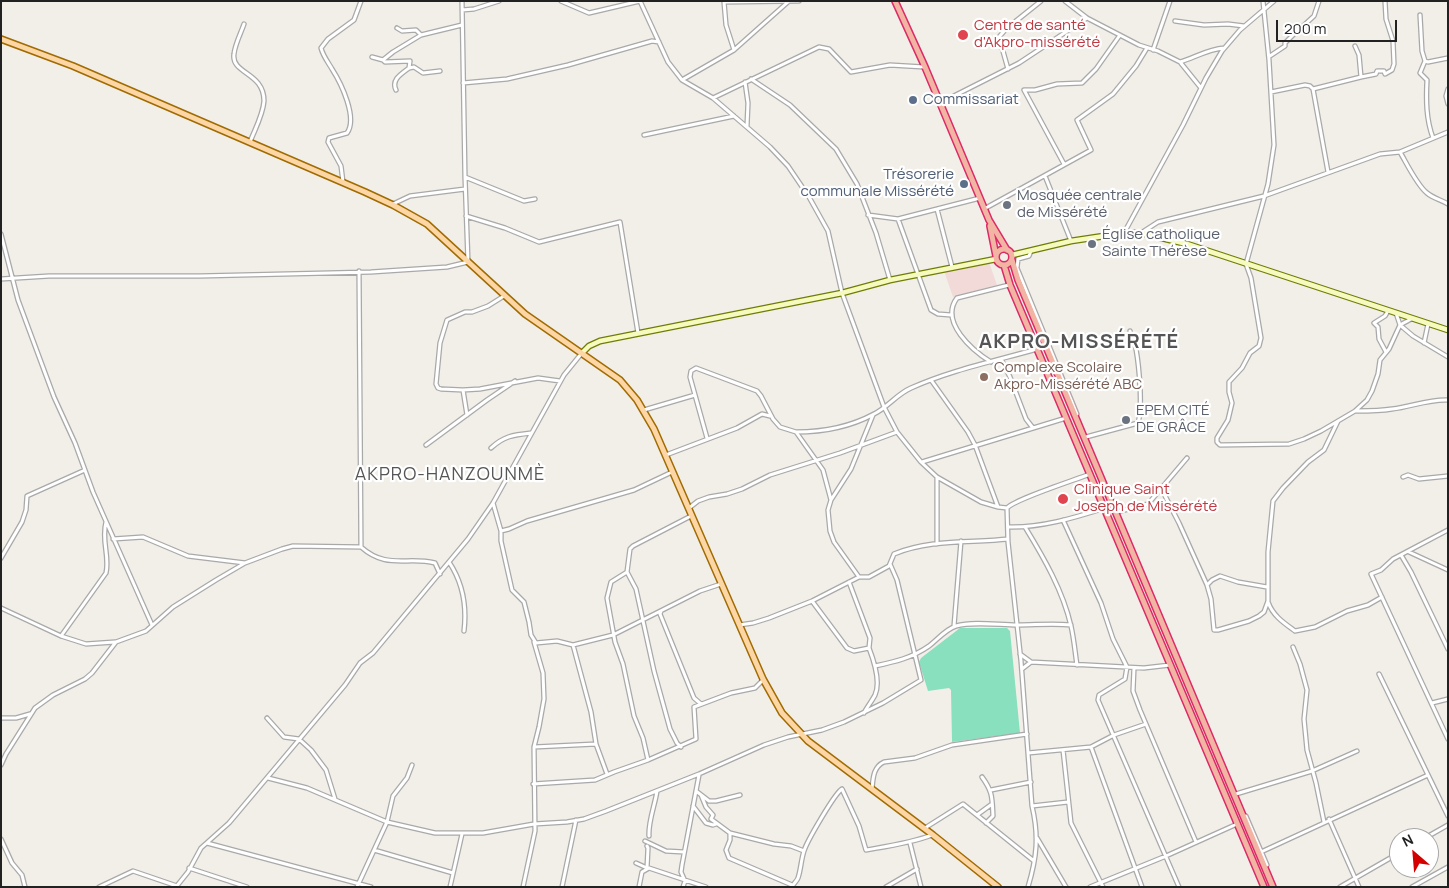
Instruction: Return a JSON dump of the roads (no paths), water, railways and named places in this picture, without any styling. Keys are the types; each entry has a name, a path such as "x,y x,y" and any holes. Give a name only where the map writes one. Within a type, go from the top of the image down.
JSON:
{"highway":[{"path":"895,1 925,67 989,220 1012,258 1018,280 1087,448 1116,512 1274,887"},
{"path":"989,220 996,257 1000,264 1004,265 1037,349 1264,887"},
{"path":"996,257 1000,250 1006,250"},
{"path":"1004,265 1010,263 1012,258"},
{"path":"1080,451 1087,448"}],"main road":[{"path":"1,40 73,66 393,204 427,224 525,314 620,380 644,410 689,508 763,680 782,713 800,734 820,751 924,828 998,887"},
{"path":"1012,258 1071,241 1124,233 1141,233 1186,244 1448,330"},
{"path":"582,353 589,346 600,341 842,293 890,280 996,257"}],"street":[{"path":"343,182 341,166 328,142 333,136 347,133 351,124 350,116 340,84 321,48 328,38 354,20 361,1"},
{"path":"1,279 49,276 200,276 447,268 468,262 464,178 462,1"},
{"path":"462,10 474,9 499,1"},
{"path":"561,1 571,3 589,13 640,1 668,62 682,80 713,98 770,147 788,166 809,196 828,231 842,293 884,407 897,432 921,462 937,477 981,502 1007,508"},
{"path":"734,50 726,25 724,2 799,1"},
{"path":"1008,68 999,37 1041,1"},
{"path":"1065,1 1087,18 1180,62 1201,88"},
{"path":"1152,50 1170,1"},
{"path":"1263,1 1269,57 1274,145 1268,184 1246,264 1251,278 1261,342 1250,353 1242,368 1229,382 1232,403 1228,420 1217,438 1217,442 1220,445 1289,444 1304,439 1338,421 1367,400 1378,374 1380,360 1386,353 1400,326 1411,319"},
{"path":"1124,233 1224,48 1230,39 1274,1"},
{"path":"1269,57 1285,46 1285,43 1297,32 1298,28 1301,28 1314,16 1319,1"},
{"path":"1313,89 1376,74 1380,70 1384,70 1384,74 1392,70 1394,64 1392,40 1386,19 1385,1"},
{"path":"682,80 734,50 788,2"},
{"path":"1420,15 1422,52 1425,61 1420,73 1427,80 1426,104 1429,127 1434,138"},
{"path":"940,103 1008,68 1087,18"},
{"path":"1175,21 1204,25 1228,24 1245,26"},
{"path":"244,24 233,54 238,67 261,85 264,101 261,115 250,143"},
{"path":"383,60 421,35 462,25"},
{"path":"397,28 416,30 421,35"},
{"path":"1064,164 1024,90 1035,90 1057,84 1082,82 1096,69 1120,35"},
{"path":"463,84 507,80 648,42 659,42"},
{"path":"1355,46 1358,50 1362,77"},
{"path":"713,98 819,47 829,48 851,72 890,65 925,67"},
{"path":"984,209 1091,150 1077,120 1113,94 1136,66 1147,48"},
{"path":"1180,62 1195,58 1209,50 1224,48"},
{"path":"372,57 385,62 410,62 409,68"},
{"path":"1425,61 1448,58"},
{"path":"396,90 394,81 409,68 414,67 423,73 440,71"},
{"path":"751,79 790,106 831,143 857,184 890,280"},
{"path":"745,82 748,103 747,127"},
{"path":"1271,92 1305,85 1313,89 1328,172"},
{"path":"1448,89 1446,96 1448,104"},
{"path":"644,135 735,116"},
{"path":"1141,233 1158,222 1264,196 1380,154 1400,152 1448,132"},
{"path":"1400,152 1423,189 1448,204"},
{"path":"1045,176 1071,241"},
{"path":"464,178 524,201 536,199"},
{"path":"393,204 410,196 465,188"},
{"path":"868,215 898,219 980,198"},
{"path":"937,209 952,267"},
{"path":"466,216 505,228 539,242 620,222 638,334"},
{"path":"898,219 931,310 938,314 951,315"},
{"path":"1,234 18,300 51,389 113,539 152,625"},
{"path":"1031,251 1029,256 1018,259 1017,268 1116,512 1261,852 1274,887"},
{"path":"359,271 361,547"},
{"path":"992,362 971,348 960,333 951,315 951,308 957,298 1010,284"},
{"path":"504,296 488,306 472,312 465,312 447,320 440,343 436,384 438,388 480,389 538,378 560,381"},
{"path":"1386,353 1379,339 1378,327 1374,323 1385,316 1388,310"},
{"path":"1396,313 1400,326 1448,357"},
{"path":"1424,343 1428,324"},
{"path":"1086,437 1138,423 1140,410 1139,381 1136,347 1131,340 1130,330"},
{"path":"707,438 690,377 691,371 696,368 757,390 771,416 780,427 796,432 843,427 874,414 901,393 931,380 1037,349"},
{"path":"99,887 133,871 176,886 196,854 229,823 268,778 345,685 360,663 372,653 468,539 492,503 560,381 582,353"},
{"path":"1002,359 1026,419 1033,428"},
{"path":"931,380 968,432 998,507"},
{"path":"426,445 515,382"},
{"path":"463,390 467,415"},
{"path":"644,410 695,395"},
{"path":"1355,410 1371,412 1434,400 1448,400"},
{"path":"665,455 737,428 762,414 766,405"},
{"path":"762,414 771,416"},
{"path":"859,577 834,542 830,531 828,510 831,500 851,469 874,414"},
{"path":"921,462 1066,418"},
{"path":"1338,421 1324,450 1308,462 1283,488 1274,501 1268,552 1268,600 1271,610 1295,632 1315,627 1347,611 1382,597"},
{"path":"796,432 817,461 825,476 831,500"},
{"path":"689,508 698,501 742,489 770,475 817,461 897,432"},
{"path":"490,448 500,440 508,437 532,433"},
{"path":"1116,512 1148,504 1187,458"},
{"path":"1,558 22,522 26,510 26,496 85,470"},
{"path":"501,531 527,521 634,490 672,472"},
{"path":"1028,887 1034,861 1037,826 1032,806 1022,669 1008,539 1007,508 1010,504 1090,474"},
{"path":"1403,477 1408,475 1419,479 1448,476"},
{"path":"937,477 937,544"},
{"path":"1161,488 1207,585 1211,599 1213,626 1216,631 1259,616 1266,607 1268,600"},
{"path":"492,503 501,531 501,541 512,590 524,602 530,622 530,635 534,642 542,674 544,699 534,747 535,831 523,887"},
{"path":"1008,527 1025,528 1105,508"},
{"path":"681,747 677,744 670,729 636,590 626,572 630,550 633,546 692,515"},
{"path":"1063,520 1101,603 1112,639 1128,667 1125,679 1099,694 1098,697 1179,887"},
{"path":"61,636 106,574 108,566 103,532 106,522"},
{"path":"1025,528 1041,552 1054,579 1071,625 1077,664"},
{"path":"1448,530 1393,559 1381,570 1371,574 1448,738"},
{"path":"113,539 143,537 188,556 245,563"},
{"path":"739,625 768,618 812,601 859,577 869,577 889,566 893,555 905,550 960,541 1008,539"},
{"path":"954,626 960,541"},
{"path":"1,608 61,636 86,644 116,642 146,631 173,607 245,563 293,546 361,547 371,556 385,560 435,563 440,574"},
{"path":"1408,552 1448,570"},
{"path":"1401,555 1448,649"},
{"path":"450,562 456,573 464,600 466,616 464,631"},
{"path":"268,778 307,788 387,822 429,832 483,833 534,824 576,820 606,812 764,745 800,734 822,730 844,722 883,703 921,680 897,580 890,564"},
{"path":"626,572 611,582 607,598 613,634 623,664 634,716 643,738 648,760"},
{"path":"1207,585 1220,576 1238,582 1267,587"},
{"path":"849,582 870,638 869,648 875,666 877,688 875,695 863,713"},
{"path":"534,642 572,644 613,634 700,591 721,583"},
{"path":"812,601 846,648 854,651 869,648"},
{"path":"533,784 595,780 681,747 696,739 695,700 659,612"},
{"path":"875,666 915,654 928,647 954,626 994,624 1071,625"},
{"path":"1,765 35,708 53,695 86,679 116,642"},
{"path":"572,644 590,712 596,744 607,774"},
{"path":"1293,647 1307,690 1304,719 1307,750 1324,822"},
{"path":"1020,654 1031,662 1134,668 1170,665"},
{"path":"1022,669 1031,662"},
{"path":"1134,668 1133,691 1196,842"},
{"path":"1379,674 1448,816"},
{"path":"695,706 731,693 756,688 763,680"},
{"path":"1432,702 1448,699"},
{"path":"695,700 701,704"},
{"path":"1,718 16,718 31,714"},
{"path":"267,718 284,737 299,739 311,750 326,770 335,799"},
{"path":"1028,753 1091,747 1114,735 1146,724"},
{"path":"1443,728 1448,728"},
{"path":"872,790 873,776 880,764 884,762 916,758 952,745 1027,734"},
{"path":"534,747 596,744"},
{"path":"1091,747 1142,887"},
{"path":"1063,750 1071,823 1103,887"},
{"path":"1236,794 1312,771 1357,751"},
{"path":"358,885 387,822 393,796 407,778 412,765"},
{"path":"683,887 685,880 681,872 699,774"},
{"path":"1261,852 1428,775"},
{"path":"982,777 991,790 993,804 993,816 986,823"},
{"path":"991,790 1030,782"},
{"path":"730,833 730,840 726,850 729,858 792,886 798,879 809,838 838,790 842,789 860,826 866,850 910,843 933,835"},
{"path":"649,836 658,790"},
{"path":"696,791 709,801 740,795"},
{"path":"701,795 706,807 713,815 711,820 727,829 730,833 774,844 791,846 804,851"},
{"path":"1032,806 1068,802"},
{"path":"924,828 963,804 1034,861"},
{"path":"977,815 993,804"},
{"path":"693,806 706,823 713,826 716,824"},
{"path":"1329,819 1359,887"},
{"path":"562,887 576,820"},
{"path":"1090,887 1237,824"},
{"path":"450,887 462,834"},
{"path":"1036,837 1066,887"},
{"path":"1,839 12,863 22,875 24,887"},
{"path":"645,841 666,850 684,852"},
{"path":"206,843 371,887"},
{"path":"910,843 921,887"},
{"path":"639,887 642,872 647,868 648,848 646,846"},
{"path":"374,850 453,873"},
{"path":"1340,887 1389,859"},
{"path":"636,863 706,887"},
{"path":"1412,887 1448,867"},
{"path":"189,868 247,887"},
{"path":"886,887 917,869"},
{"path":"675,877 681,872"}],"place":[{"name":"Centre de santé d'Akpro-missérété","path":"963,35"},
{"name":"Commissariat","path":"913,100"},
{"name":"Trésorerie communale Missérété","path":"964,184"},
{"name":"Mosquée centrale de Missérété","path":"1007,205"},
{"name":"Église catholique Sainte Thérèse","path":"1092,244"},
{"name":"Complexe Scolaire Akpro-Missérété ABC","path":"984,377"},
{"name":"EPEM CITÉ DE GRÂCE","path":"1126,420"},
{"name":"Clinique Saint Joseph de Missérété","path":"1063,499"}],"district":[{"name":"AKPRO-MISSÉRÉTÉ","path":"1079,342"},
{"name":"AKPRO-HANZOUNMÈ","path":"450,475"}]}
